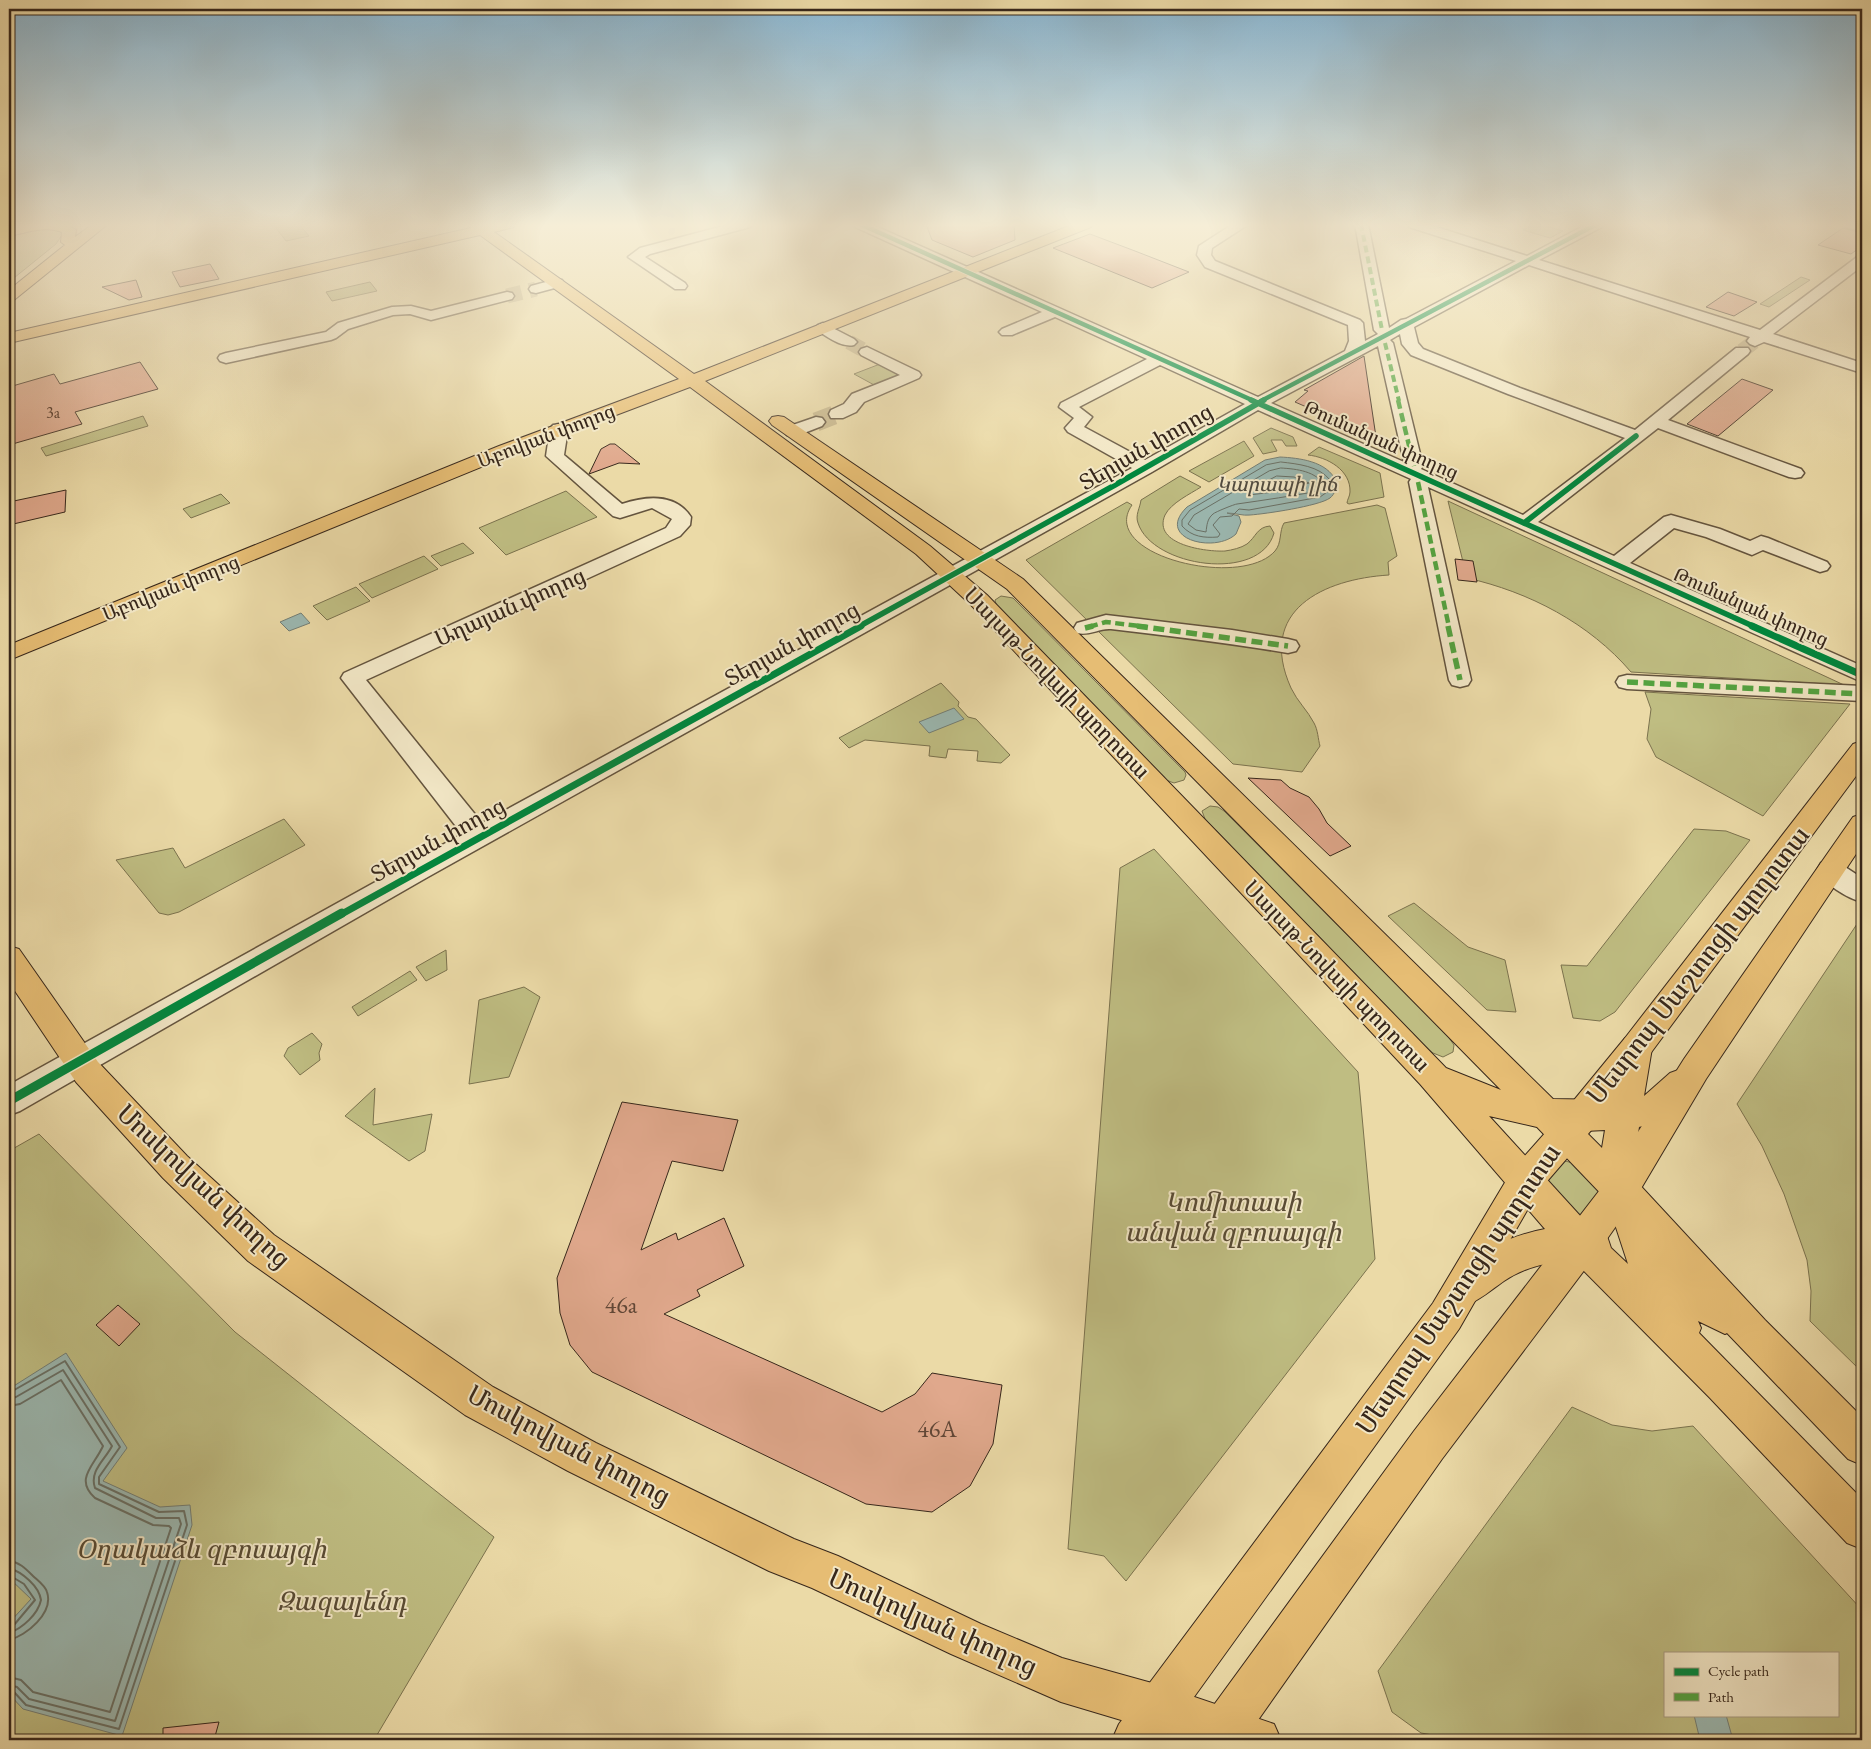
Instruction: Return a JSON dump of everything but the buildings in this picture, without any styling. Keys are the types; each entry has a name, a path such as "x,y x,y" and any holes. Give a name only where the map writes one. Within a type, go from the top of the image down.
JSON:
{"main road":[{"path":"9,332 127,306"},
{"path":"9,338 146,306"},
{"name":"Սայաթ-Նովայի պողոտա","path":"604,306 700,377 922,550 953,575 979,600 1431,1074 1582,1244 1724,1384"},
{"name":"Աբովյան փողոց","path":"9,653 559,429 700,377 880,306"},
{"name":"Սայաթ-Նովայի պողոտա","path":"686,358 700,377 793,431 1015,584 1564,1121 1621,1190 1752,1333"},
{"name":"Մեսրոպ Մաշտոցի պողոտա","path":"1147,1724 1446,1316 1525,1181 1564,1121 1636,1048 1862,750"},
{"name":"Մեսրոպ Մաշտոցի պողոտա","path":"1233,1736 1494,1356 1582,1244 1621,1190 1695,1069 1862,824"},
{"name":"Մոսկովյան փողոց","path":"9,958 79,1061 111,1100 175,1167 261,1248 479,1401 582,1456 775,1552 823,1571 966,1639 1061,1680 1147,1724 1233,1736"},
{"path":"1636,1048 1618,1153 1618,1172 1621,1190 1649,1273 1682,1328 1724,1384 1862,1528"},
{"path":"1431,1074 1461,1091 1489,1102 1564,1121 1644,1111 1663,1101 1695,1069"},
{"path":"1459,1292 1506,1259 1539,1247 1582,1244 1649,1273 1696,1298 1752,1333 1862,1445"}],"street":[{"path":"226,358 331,335 342,326 392,311 411,310 431,316 471,306"},
{"name":"Թումանյան փողոց","path":"1040,306 1398,464 1524,523 1862,675"},
{"path":"1315,306 1355,323 1357,341 1352,353"},
{"path":"1378,306 1460,680"},
{"name":"Տերյան փողոց","path":"9,1101 478,837 1146,468 1258,403 1439,306"},
{"path":"1651,306 1753,343 1862,368"},
{"path":"1524,523 1802,306"},
{"path":"1007,332 1054,312"},
{"path":"1406,323 1412,348 1440,362 1646,429 1796,473"},
{"path":"824,328 849,342"},
{"path":"837,414 850,408 858,398 913,375 867,352"},
{"path":"1146,468 1074,428 1084,417 1067,407 1116,380 1160,359"},
{"path":"793,431 816,422"},
{"name":"Աղայան փողոց","path":"478,837 352,678 673,532 680,526 682,517 666,505 656,501 645,502 620,512 555,456 559,429"},
{"path":"1616,564 1671,521 1714,533 1752,549 1761,542 1820,566"},
{"path":"1085,628 1106,622 1232,637 1288,646"},
{"path":"1627,682 1862,694"},
{"path":"1830,870 1862,892"}],"green space":[{"path":"880,364 903,376 876,386 854,374"},
{"path":"143,416 148,426 46,456 41,448"},
{"path":"1271,428 1293,437 1297,446 1286,446 1282,440 1271,440 1277,451 1263,454 1253,438"},
{"path":"1244,441 1254,456 1209,482 1189,471"},
{"path":"1319,447 1380,473 1384,497 1347,503 1350,493 1347,477 1330,462 1308,455"},
{"path":"1180,476 1201,487 1176,503 1165,515 1163,525 1166,533 1174,540 1195,548 1225,551 1245,545 1259,530 1270,526 1274,533 1265,549 1249,559 1229,563 1206,563 1183,559 1163,550 1147,538 1137,520 1141,500"},
{"path":"566,491 597,517 506,555 479,528"},
{"path":"221,494 230,503 191,518 183,509"},
{"path":"1448,501 1844,685 1631,672 1614,654 1577,624 1535,601 1490,584 1467,578"},
{"path":"1127,502 1132,505 1127,523 1135,539 1153,552 1178,561 1206,567 1233,567 1258,562 1277,548 1284,523 1377,505 1385,508 1397,556 1388,562 1389,575 1341,583 1320,592 1302,604 1289,619 1282,638 1282,661 1291,688 1314,723 1320,746 1302,772 1233,764 1026,560"},
{"path":"463,543 474,553 441,566 431,556"},
{"path":"424,556 438,569 372,598 359,584"},
{"path":"356,587 370,601 327,620 313,606"},
{"path":"1001,596 1013,598 1185,772 1184,780 1174,783 1166,780 996,604 995,600"},
{"path":"941,683 959,702 958,706 968,717 976,719 1010,755 1001,763 977,761 978,751 948,749 946,758 929,756 930,746 865,740 849,748 839,738"},
{"path":"1645,692 1850,704 1763,816 1656,757 1647,739 1651,709"},
{"path":"1210,806 1218,807 1224,811 1447,1035 1454,1045 1453,1052 1443,1057 1433,1053 1426,1047 1205,819 1202,811"},
{"path":"284,819 305,845 179,912 168,915 159,913 116,860 173,848 185,868"},
{"path":"1694,829 1726,831 1750,840 1615,1012 1600,1021 1573,1018 1561,965 1587,966"},
{"name":"Կոմիտասի անվան զբոսայգի","path":"1154,849 1358,1072 1375,1259 1126,1581 1104,1556 1068,1549 1120,868"},
{"path":"1414,903 1468,947 1505,960 1516,1012 1487,1010 1388,916"},
{"path":"1859,921 1862,923 1862,1372 1810,1321 1811,1291 1807,1260 1784,1194 1762,1146 1737,1104"},
{"path":"446,950 447,970 426,981 416,967"},
{"path":"410,971 417,980 358,1016 352,1007"},
{"path":"524,987 540,997 509,1077 469,1084 479,1000"},
{"path":"312,1033 322,1044 319,1053 320,1060 300,1075 284,1056 288,1048"},
{"path":"375,1088 373,1125 432,1114 425,1151 409,1161 345,1116"},
{"name":"Օղակաձև զբոսայգի","path":"39,1134 235,1332 494,1537 374,1740 9,1740 9,1151"},
{"path":"1565,1161 1573,1163 1602,1193 1583,1215 1566,1211 1543,1172"},
{"path":"1572,1407 1612,1425 1652,1431 1693,1426 1862,1610 1862,1740 1462,1740 1421,1733 1392,1712 1378,1671"}],"water":[{"name":"Կարապի լիճ","path":"1280,457 1312,462 1326,469 1336,481 1336,488 1330,498 1315,504 1267,513 1247,515 1227,513 1239,516 1241,522 1236,534 1227,540 1215,543 1203,543 1182,535 1178,528 1179,518 1187,507 1265,460"},
{"path":"301,613 310,623 289,631 280,622"},
{"path":"954,708 964,719 929,733 919,722"},
{"path":"66,1353 127,1448 103,1481 160,1507 190,1505 192,1525 122,1736 23,1709 9,1694 9,1623 31,1599 9,1578 9,1389"},
{"path":"1694,1716 1726,1716 1733,1740 1700,1740"}],"tunnel":[{"path":"1742,351 1755,341"},
{"path":"849,342 867,352"},
{"path":"816,422 837,414"}],"marked path":[{"path":"1377,306 1382,330"},
{"path":"1385,343 1414,466"},
{"path":"1418,482 1460,680"},
{"path":"1085,628 1106,622 1232,637 1288,646"},
{"path":"1627,682 1862,694"}],"cycle path":[{"path":"1041,306 1862,675"},
{"path":"9,1101 417,871 1115,485 1258,403 1442,306"},
{"path":"1524,523 1636,436"}],"park label":[{"name":"Զազալենդ","path":"342,1601"}]}
